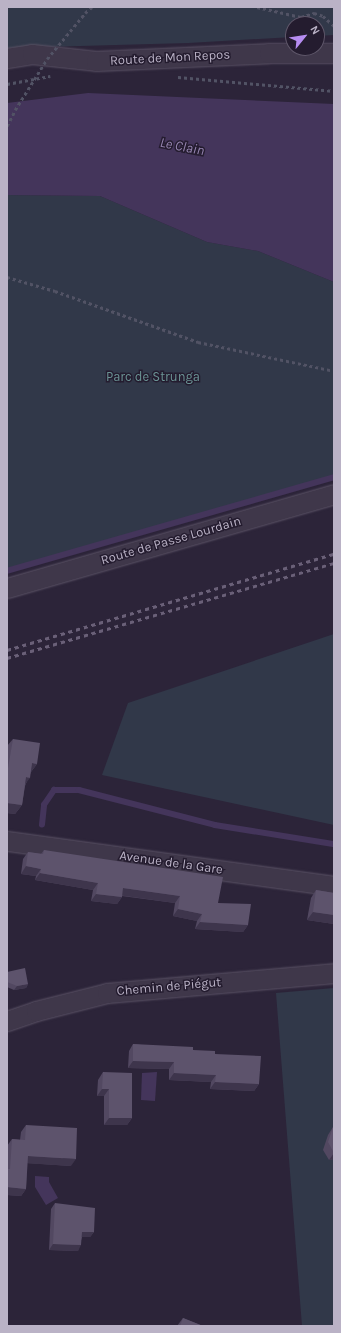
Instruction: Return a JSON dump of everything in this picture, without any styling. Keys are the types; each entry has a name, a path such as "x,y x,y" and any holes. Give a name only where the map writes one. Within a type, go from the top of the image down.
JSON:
{"street":[{"name":"Route de Mon Repos","path":"7,58 32,54 96,62 269,53 334,53"},
{"name":"Route de Passe Lourdain","path":"7,588 334,494"},
{"name":"Avenue de la Gare","path":"7,841 334,886"},
{"name":"Chemin de Piégut","path":"7,1021 36,1011 107,993 334,973"}],"path":[{"path":"7,126 47,59 85,13 92,7"},
{"path":"257,7 301,17 314,13 323,16 334,26"},
{"path":"7,84 54,76"},
{"path":"174,77 334,92"},
{"path":"7,277 55,291 198,342 334,370"}],"green space":[{"path":"7,7 334,7 334,35 325,36 325,16 285,16 285,37 188,43 7,48"},
{"name":"Parc de Strunga","path":"7,195 100,196 207,242 258,251 334,282 334,477 7,570"},
{"path":"334,634 334,825 102,775 128,703"},
{"path":"334,988 334,1326 302,1326 276,993"}],"water":[{"name":"Le Clain","path":"88,93 334,104 334,282 258,251 207,242 100,196 7,195 7,103"},
{"path":"157,1072 155,1101 141,1100 142,1073"},
{"path":"35,1176 49,1177 49,1182 58,1198 46,1205 35,1187"}],"building":[{"path":"13,739 40,743 37,764 32,763 30,778 26,777 22,805 7,803 7,774"},
{"path":"44,850 223,877 218,903 251,904 248,925 200,922 202,914 178,909 180,896 123,888 122,897 96,894 98,883 40,873 41,869 26,866 28,852 43,854"},
{"path":"316,890 334,893 334,915 313,912"},
{"path":"25,968 28,984 17,986 7,982 7,972"},
{"path":"133,1044 193,1047 193,1050 215,1051 215,1054 261,1056 259,1084 215,1082 216,1075 174,1073 174,1062 133,1061"},
{"path":"103,1072 132,1073 132,1118 109,1118 109,1089 102,1089"},
{"path":"26,1125 77,1128 76,1159 28,1156 26,1189 7,1187 7,1169 10,1169 12,1139 25,1140"},
{"path":"334,1127 334,1153 328,1142"},
{"path":"55,1203 95,1208 94,1232 82,1232 81,1245 53,1244"},
{"path":"183,1318 203,1326 180,1326"}],"waterway":[{"path":"7,571 334,477"},
{"path":"42,825 44,805 54,790 79,790 215,825 334,844"}],"railway":[{"path":"7,650 334,554"},
{"path":"7,658 334,563"}]}
